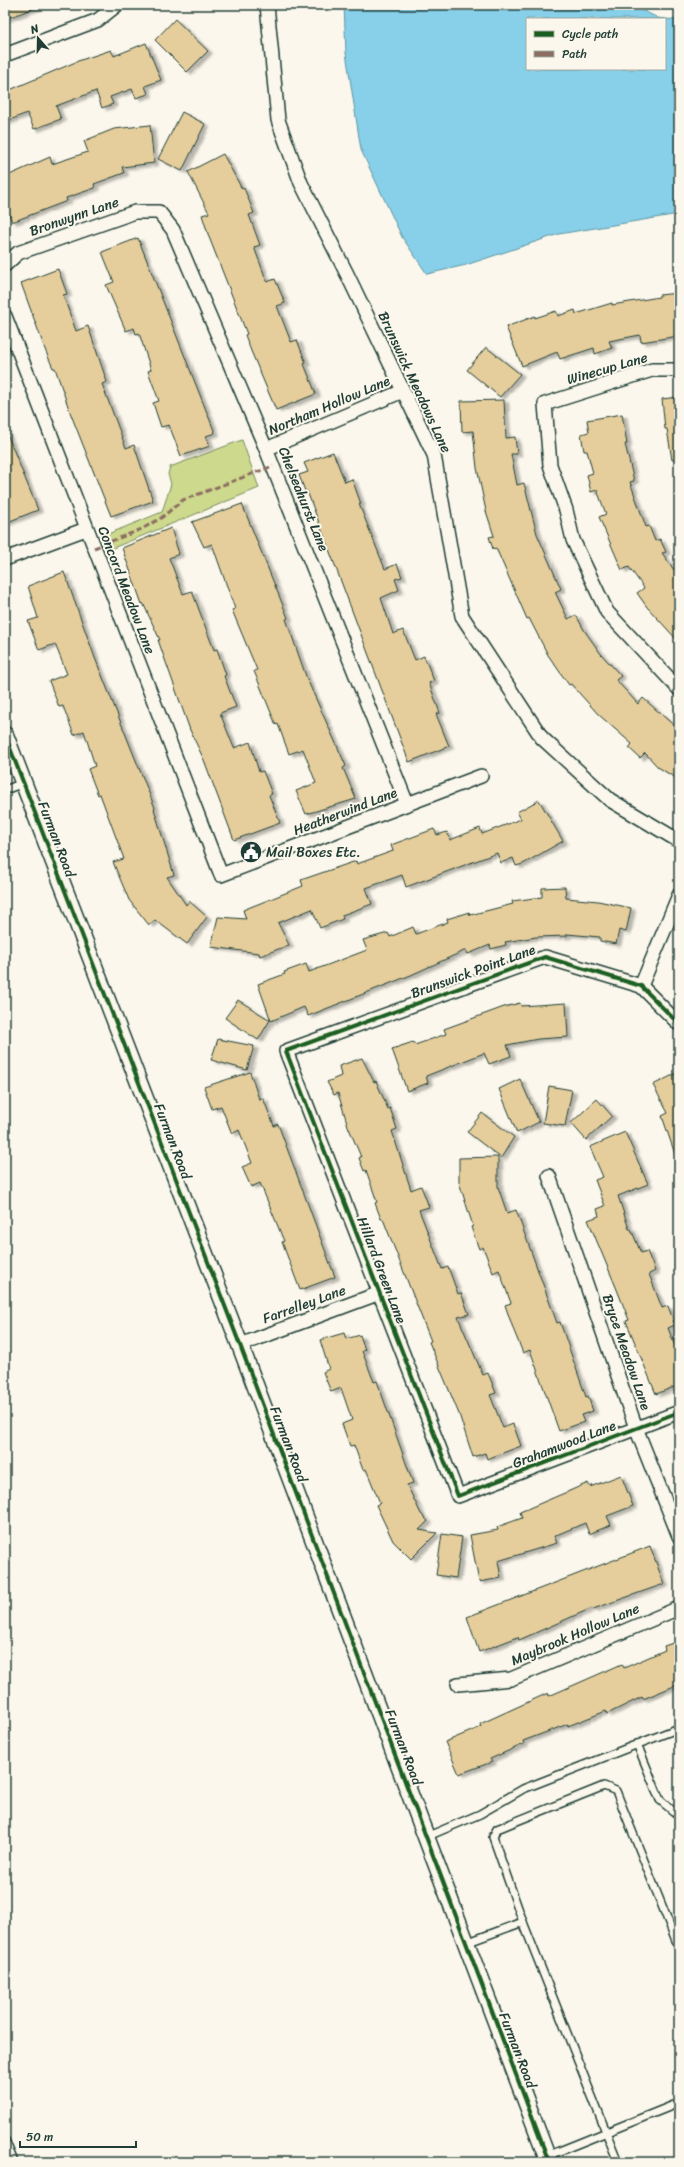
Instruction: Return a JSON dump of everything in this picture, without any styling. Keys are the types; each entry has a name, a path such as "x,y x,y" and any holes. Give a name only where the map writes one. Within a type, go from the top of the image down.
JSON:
{"street":[{"path":"5,55 98,20 117,5"},
{"name":"Brunswick Meadows Lane","path":"267,5 278,120 301,183 434,455 462,616 542,738 610,800 679,840"},
{"name":"Bronwynn Lane","path":"5,265 18,253 135,212 159,212"},
{"name":"Chelseahurst Lane","path":"159,212 173,230 266,448 407,804"},
{"name":"Concord Meadow Lane","path":"5,316 221,876"},
{"name":"Winecup Lane","path":"679,370 652,370 545,404 550,465 566,510 573,540 607,612 679,689"},
{"name":"Northam Hollow Lane","path":"266,448 403,391"},
{"path":"5,558 86,529"},
{"name":"Furman Road","path":"5,735 240,1345 548,2159"},
{"name":"Heatherwind Lane","path":"221,876 480,776"},
{"path":"641,986 679,895"},
{"name":"Brunswick Point Lane","path":"286,1051 545,957 641,986 679,1024"},
{"name":"Hillard Green Lane","path":"286,1051 458,1496"},
{"name":"Bryce Meadow Lane","path":"549,1176 636,1428 679,1536"},
{"name":"Farrelley Lane","path":"240,1345 380,1293"},
{"name":"Grahamwood Lane","path":"458,1496 679,1412"},
{"name":"Maybrook Hollow Lane","path":"458,1684 511,1679 679,1608"}],"lane":[{"path":"5,790 23,784"},
{"path":"426,1837 480,1814 523,1789 679,1728"},
{"path":"637,1744 660,1800 679,1816"},
{"path":"618,2162 523,1922 493,1837 497,1829 604,1786 616,1791 679,1948"},
{"path":"466,1943 523,1922"},
{"path":"548,2159 607,2132 679,2103"},
{"path":"5,2140 14,2162"}],"green space":[{"path":"242,440 259,488 108,550 103,536 162,512 171,484 168,474 170,467"}],"water":[{"path":"344,5 632,5 658,18 526,18 526,70 666,70 666,19 679,20 679,214 559,234 466,265 427,274 402,237 361,150 346,53"}],"building":[{"path":"5,5 40,5 40,6 5,19"},
{"path":"175,19 208,51 187,72 155,40"},
{"path":"146,43 161,80 145,86 148,94 136,98 132,89 110,97 113,104 102,108 96,91 56,106 61,119 34,129 27,113 5,122 5,92 78,61 111,50 114,56"},
{"path":"182,112 205,124 182,171 158,159"},
{"path":"150,125 154,163 122,167 124,173 94,184 95,188 66,198 67,201 12,222 5,204 5,177 50,157 52,164 88,152 84,141 114,129"},
{"path":"223,154 242,189 244,188 254,213 249,215 260,245 254,247 267,282 275,279 285,303 277,306 291,342 297,340 306,363 304,364 316,394 276,410 251,351 245,335 247,334 209,237 202,215 209,213 188,172"},
{"path":"138,238 215,433 206,436 210,446 181,456 169,425 161,427 153,403 159,401 148,371 151,370 139,333 136,334 134,328 126,331 106,285 114,282 102,252"},
{"path":"58,269 67,294 63,295 76,331 88,326 107,382 102,384 126,448 134,445 153,501 111,516 70,412 55,368 53,368 46,352 21,283"},
{"path":"679,293 679,336 641,342 640,335 609,341 612,348 595,354 594,348 560,359 557,352 522,366 506,327 535,316 535,318 556,311 558,316 575,310 576,314 612,303 612,305 659,297 659,295"},
{"path":"486,347 520,374 500,397 467,370"},
{"path":"679,397 679,459 672,460 667,429 665,429 662,399"},
{"path":"504,400 506,438 515,437 517,454 511,454 517,485 524,483 537,534 561,589 555,592 568,619 576,615 584,630 601,654 621,676 616,680 638,704 643,698 679,730 679,780 658,767 645,753 640,758 629,748 632,744 598,714 571,684 569,685 548,655 529,618 527,619 496,548 493,549 489,537 494,536 486,511 477,468 473,431 462,432 461,401"},
{"path":"622,414 627,444 625,444 634,481 630,482 646,527 649,526 655,541 660,539 666,552 662,553 679,577 679,642 647,607 637,593 644,588 629,567 622,570 599,517 606,514 597,490 591,492 587,475 593,473 587,451 584,451 581,434 589,432 587,420"},
{"path":"5,429 38,510 5,523"},
{"path":"333,452 345,482 352,479 361,504 359,504 385,569 397,564 402,577 395,579 399,590 381,598 393,634 403,630 415,660 424,656 434,681 429,683 440,713 436,714 449,746 409,762 307,491 305,491 299,475 308,472 304,463"},
{"path":"242,504 288,618 286,619 307,679 346,766 343,768 356,799 306,814 296,791 316,783 303,749 289,754 278,724 276,725 254,671 257,670 232,610 235,609 212,544 204,547 192,522"},
{"path":"171,528 179,554 169,558 183,594 192,591 214,650 217,649 226,675 224,676 236,707 220,713 234,748 250,742 259,772 263,771 272,794 269,795 280,823 234,840 204,760 190,730 158,640 160,640 143,603 142,604 122,548"},
{"path":"64,572 95,658 155,808 154,809 174,875 167,877 186,905 189,901 207,917 187,944 155,920 149,925 129,900 113,862 124,859 100,794 98,795 88,769 95,766 84,731 74,735 63,706 59,707 49,681 67,674 55,644 39,650 28,621 38,618 28,586"},
{"path":"539,800 563,841 523,864 516,866 513,858 501,863 497,853 406,887 402,875 366,888 372,904 342,915 343,919 320,928 312,909 278,923 289,945 260,956 259,953 211,947 218,917 246,919 243,910 303,886 301,880 356,861 357,864 393,851 391,845 434,829 437,835 447,832 450,840 480,828 482,834 521,819 517,812"},
{"path":"565,887 566,898 598,901 631,908 626,932 619,930 616,944 600,941 600,937 567,934 567,936 536,937 505,942 506,945 491,949 490,945 468,954 466,950 411,975 308,1016 304,1007 271,1021 258,984 285,974 284,972 306,964 309,972 367,950 363,940 388,933 390,937 413,927 416,934 448,922 447,919 469,912 470,915 513,904 512,901 542,897 542,888"},
{"path":"238,1000 270,1020 258,1040 225,1018"},
{"path":"520,1003 521,1006 566,1003 568,1037 538,1039 507,1045 511,1056 489,1064 484,1053 426,1076 428,1083 407,1091 392,1049 413,1042 415,1045 446,1034 444,1029 504,1007"},
{"path":"218,1039 254,1046 247,1070 211,1060"},
{"path":"362,1058 374,1082 376,1081 388,1109 390,1108 397,1129 392,1131 411,1190 421,1186 429,1207 419,1210 442,1269 448,1267 458,1294 461,1293 469,1314 458,1317 483,1375 488,1373 496,1393 490,1395 503,1428 513,1424 521,1446 487,1459 485,1453 473,1457 459,1414 429,1342 431,1341 383,1219 381,1219 375,1203 377,1202 366,1170 364,1171 359,1158 361,1157 348,1126 338,1093 334,1095 327,1082 341,1076 339,1066"},
{"path":"250,1072 259,1099 263,1098 274,1126 278,1124 335,1277 300,1290 282,1242 284,1241 260,1183 251,1187 242,1167 252,1163 239,1130 232,1134 221,1106 212,1109 204,1087"},
{"path":"679,1072 679,1159 677,1160 662,1116 668,1113 653,1085"},
{"path":"520,1079 539,1122 517,1133 499,1089"},
{"path":"549,1086 572,1090 565,1126 543,1123"},
{"path":"597,1099 612,1116 586,1140 571,1123"},
{"path":"482,1113 514,1137 501,1158 467,1132"},
{"path":"625,1132 648,1184 618,1196 629,1229 631,1229 641,1253 647,1251 655,1271 649,1274 662,1308 668,1306 675,1325 668,1328 679,1356 679,1385 656,1394 626,1321 629,1320 588,1220 599,1216 597,1209 605,1206 595,1180 603,1177 590,1147"},
{"path":"498,1157 498,1187 507,1213 516,1210 557,1323 560,1322 586,1397 588,1396 593,1411 581,1415 584,1422 559,1431 530,1350 523,1353 514,1331 505,1305 511,1303 499,1270 493,1273 483,1247 479,1249 471,1227 473,1226 459,1182 459,1158"},
{"path":"344,1333 346,1339 360,1335 365,1350 362,1351 374,1382 377,1381 413,1483 407,1485 421,1514 428,1521 419,1530 437,1533 411,1559 393,1541 376,1505 380,1503 366,1469 363,1470 354,1445 350,1446 342,1424 352,1420 341,1388 331,1392 323,1372 329,1369 320,1340"},
{"path":"621,1475 633,1506 607,1516 611,1525 589,1534 585,1523 554,1536 557,1543 498,1561 501,1578 479,1582 470,1535 498,1530 497,1527 522,1518 520,1512 588,1483 590,1487"},
{"path":"442,1534 462,1537 456,1578 436,1575"},
{"path":"650,1546 664,1584 593,1609 592,1608 519,1640 518,1637 479,1652 467,1617"},
{"path":"679,1641 679,1684 643,1699 642,1697 607,1714 606,1711 523,1741 524,1744 490,1759 492,1762 459,1774 445,1742 481,1727 480,1724 548,1693 549,1696 622,1664 624,1668 665,1650 664,1646"}],"marked path":[{"path":"94,548 142,529 161,518 183,500 273,466"}],"cycle path":[{"path":"5,735 240,1345 549,2162"},
{"path":"679,1024 641,986 545,957 286,1051 458,1496 679,1412"}],"place":[{"name":"Mail Boxes Etc.","path":"251,852"}]}
